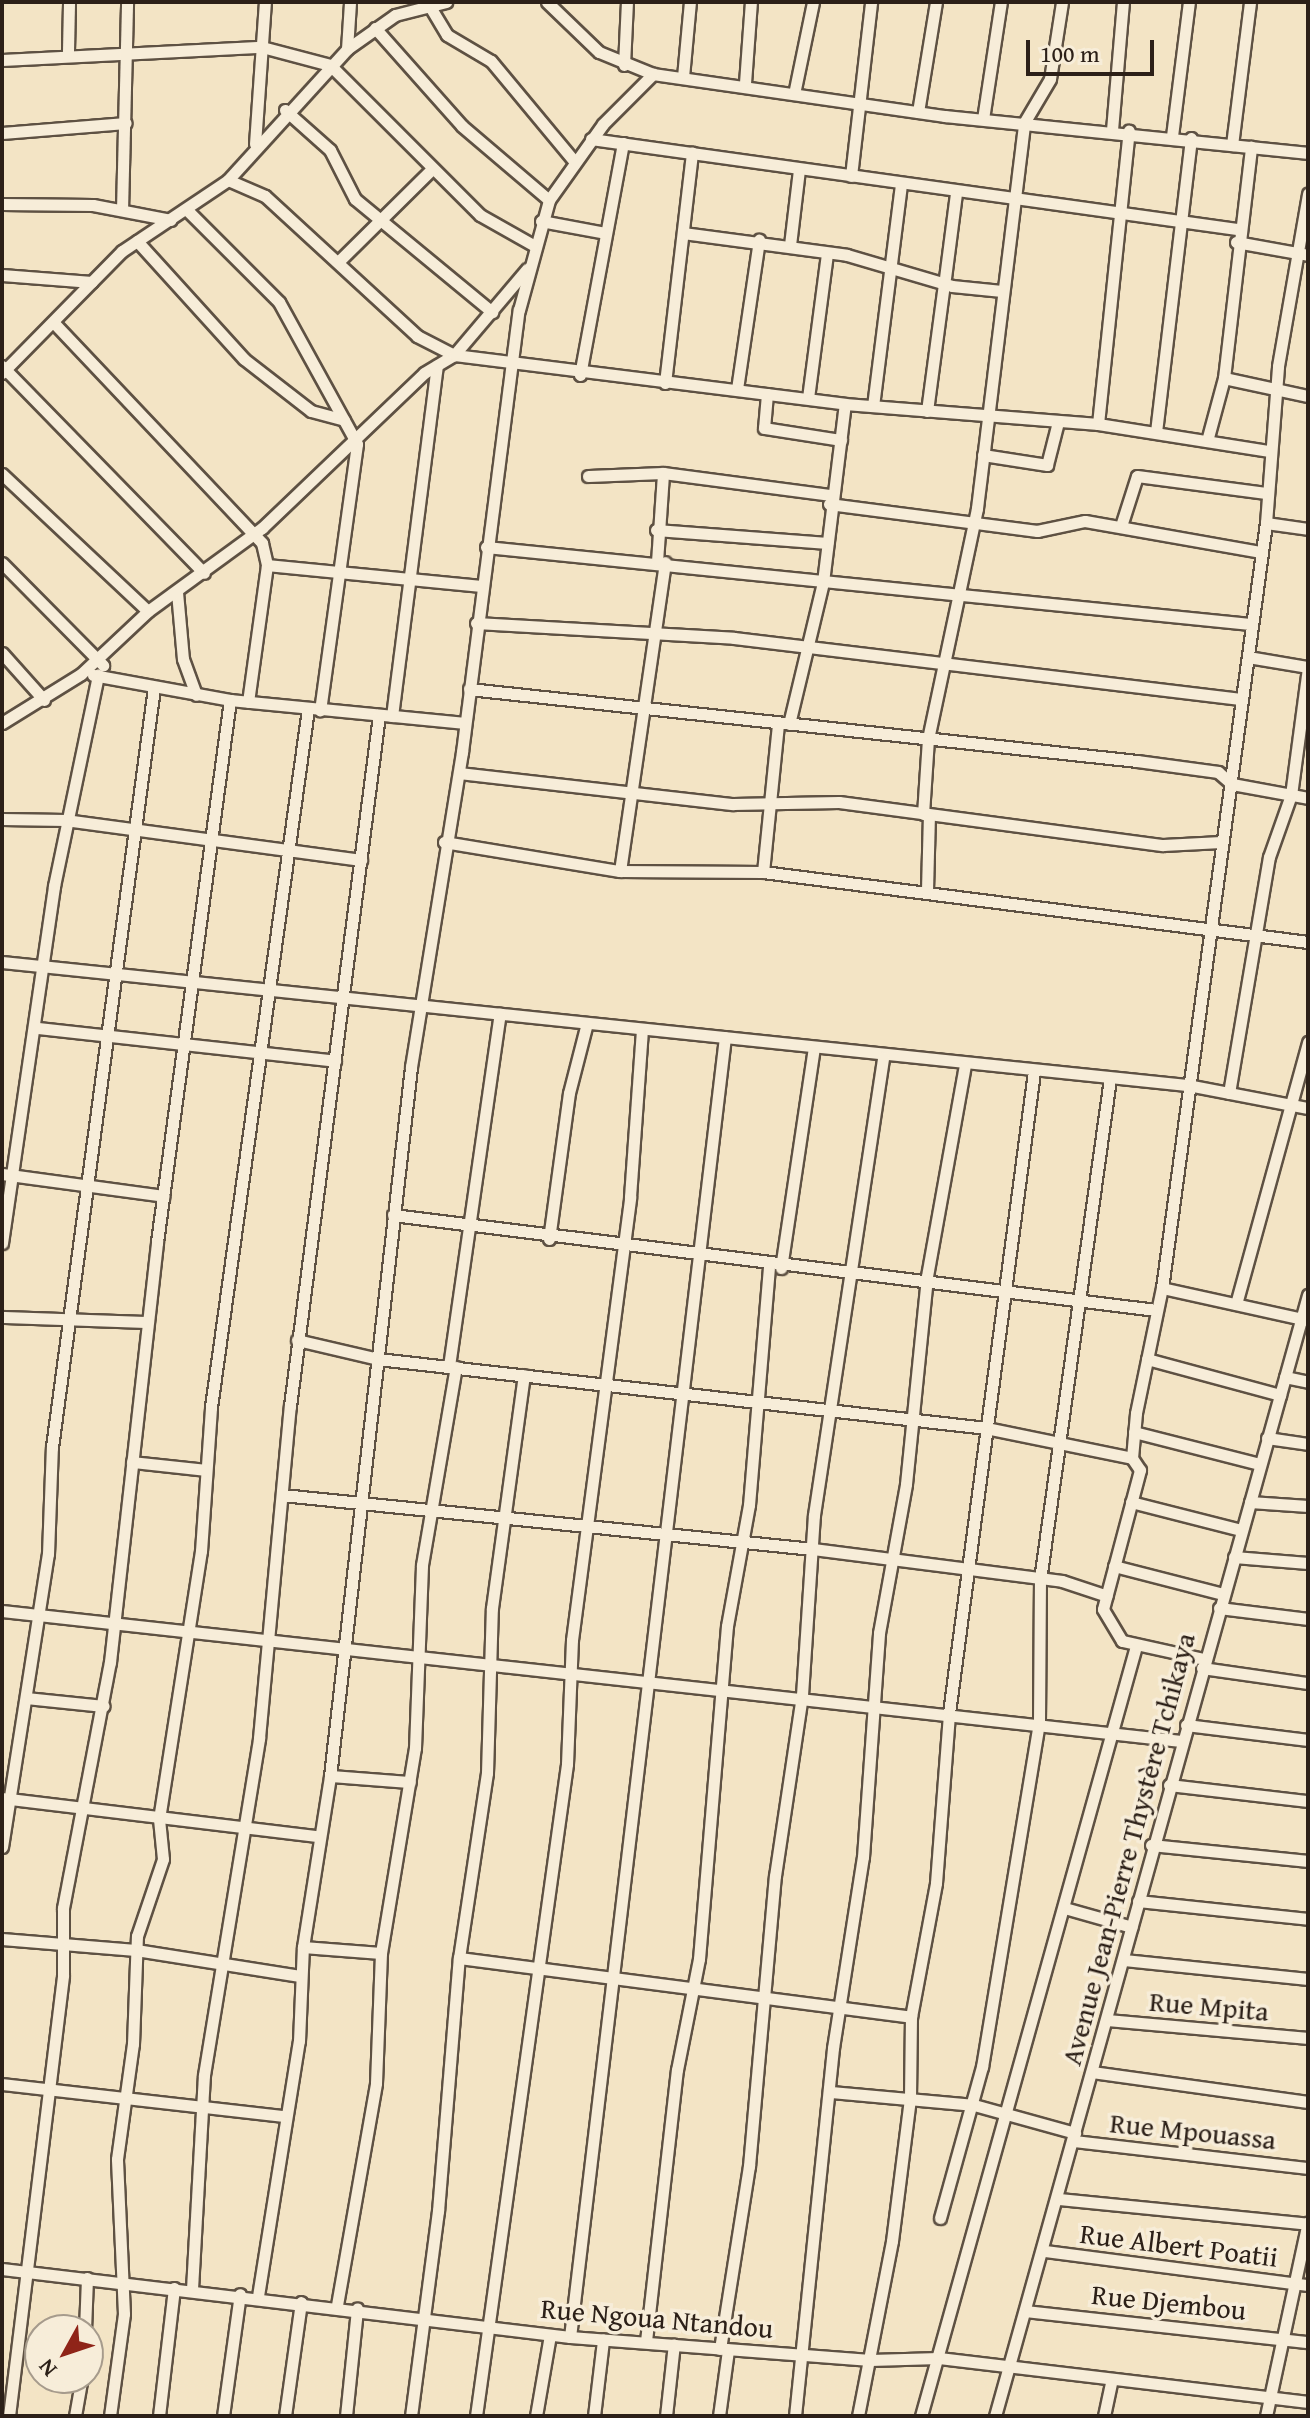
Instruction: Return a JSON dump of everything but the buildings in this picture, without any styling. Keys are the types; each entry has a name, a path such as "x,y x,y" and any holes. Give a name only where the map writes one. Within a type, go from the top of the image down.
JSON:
{"street":[{"path":"68,51 69,2"},
{"path":"122,210 127,2"},
{"path":"255,144 265,2"},
{"path":"347,49 350,2"},
{"path":"204,573 123,497 3,369 137,241 228,180 285,110 347,49 395,15 432,10 446,2"},
{"path":"624,65 627,2"},
{"path":"683,77 690,2"},
{"path":"745,83 751,2"},
{"path":"794,94 813,2"},
{"path":"851,176 871,2"},
{"path":"918,112 936,2"},
{"path":"983,119 1001,2"},
{"path":"927,890 928,739 948,668 974,523 1024,123 1050,79 1062,2"},
{"path":"1112,130 1123,2"},
{"path":"1172,136 1189,2"},
{"path":"1232,145 1250,2"},
{"path":"553,5 624,65 653,74 745,83 859,105 1129,131 1308,153"},
{"path":"432,10 447,35 491,61 574,161"},
{"path":"375,28 462,126 549,200"},
{"path":"2,60 68,51 262,47 330,65 431,170 490,222 535,246"},
{"path":"258,2296 299,2041 303,1947 318,1836 330,1776 357,1497 378,1359 393,1215 444,842 459,773 512,363 529,266 549,200 574,161 653,74"},
{"path":"285,110 330,150 338,177 381,223 492,312"},
{"path":"2,133 126,123"},
{"path":"1098,424 1129,131"},
{"path":"1156,432 1177,217 1191,138"},
{"path":"591,139 1014,202 1177,217 1237,229"},
{"path":"580,375 623,143"},
{"path":"1207,441 1224,378 1237,229 1251,147"},
{"path":"665,383 692,153"},
{"path":"339,261 381,223 431,170"},
{"path":"790,245 799,170"},
{"path":"228,180 265,196 417,336 454,355 580,375 737,389 845,404 1098,424 1268,451"},
{"path":"873,406 901,185"},
{"path":"927,411 956,193"},
{"path":"1308,194 1302,254 1276,390 1268,451 1266,523 1240,699 1232,784 1208,929 1162,1288 1134,1432 1132,1458 1140,1470 1114,1566 1104,1618 1136,1646 1203,1664 1308,1683"},
{"path":"2,204 122,210 172,220"},
{"path":"110,2416 124,2314 117,2159 136,1950 163,1859 159,1819 190,1633 206,1470 260,1054 272,989 289,852 341,571 357,444 265,284 187,210"},
{"path":"541,221 605,233"},
{"path":"683,233 790,245 944,281 1002,291"},
{"path":"737,389 759,240"},
{"path":"137,241 244,359 311,411 344,420"},
{"path":"1236,242 1302,254"},
{"path":"808,398 827,254"},
{"path":"2,723 44,700 81,674 148,611 255,534 357,444 437,366 454,355 529,266"},
{"path":"2,275 92,282"},
{"path":"54,323 255,534 267,565 248,702"},
{"path":"392,716 437,366"},
{"path":"1224,378 1308,396"},
{"path":"767,394 764,428 841,440"},
{"path":"763,872 783,724 807,649 823,582 830,500 845,404"},
{"path":"983,455 1047,465 1058,422"},
{"path":"620,871 656,635 661,562 656,530 663,473"},
{"path":"588,476 663,473 974,523 1037,531 1070,519 1261,552"},
{"path":"2,474 148,611"},
{"path":"1121,526 1137,476 1266,493"},
{"path":"1266,523 1308,529"},
{"path":"656,530 828,543"},
{"path":"486,547 661,562 823,582 1250,624"},
{"path":"2,563 114,677"},
{"path":"267,565 481,586"},
{"path":"177,592 183,659 196,695"},
{"path":"476,623 807,649 948,668 1137,682 1240,699"},
{"path":"2,653 44,700"},
{"path":"1229,1093 1269,857 1291,795 1308,667 1248,657"},
{"path":"81,674 114,677 154,688 230,700 465,723"},
{"path":"2,1243 8,1175 38,1028 65,820 98,675"},
{"path":"2,1847 6,1799 26,1698 37,1615 86,1184 110,1032 133,828 154,688"},
{"path":"469,689 1191,768 1218,772 1232,784 1308,798"},
{"path":"9,2416 78,1809 104,1706 182,1042 230,700"},
{"path":"192,2289 201,2103 240,1828 259,1738 264,1638 297,1340 379,715"},
{"path":"459,773 733,804 773,798 1163,845 1221,842"},
{"path":"2,819 65,820 361,860"},
{"path":"444,842 620,871 763,872 927,890 1308,942"},
{"path":"2,962 272,989 421,1008 725,1037 883,1057 1187,1085 1308,1108"},
{"path":"337,2305 376,2083 381,1953 410,1782 417,1656 431,1507 500,1014"},
{"path":"549,1239 567,1105 587,1023"},
{"path":"38,1028 110,1032 260,1054 335,1061"},
{"path":"476,2416 567,1764 570,1671 584,1528 619,1248 630,1197 642,1029"},
{"path":"570,2337 650,1679 662,1533 686,1394 697,1257 725,1037"},
{"path":"1236,1304 1308,1042"},
{"path":"646,2341 716,1806 721,1687 742,1544 775,1268 814,1047"},
{"path":"719,2416 724,2350 802,1695 813,1549 831,1410 855,1276 883,1057"},
{"path":"795,2416 796,2354 822,2206 838,2007 863,1857 890,1561 911,1420 927,1276 965,1065"},
{"path":"858,2416 870,2360 910,2098 911,2017 936,1883 949,1713 1034,1072"},
{"path":"940,2218 974,2105 1039,1722 1040,1580 1110,1079"},
{"path":"8,1175 164,1196"},
{"path":"393,1215 775,1268 855,1276 927,1276 1156,1310"},
{"path":"1162,1288 1305,1320"},
{"name":"Avenue Jean-Pierre Thystère Tchikaya","path":"995,2416 1045,2251 1124,1960 1151,1845 1267,1438 1305,1320 1308,1295"},
{"path":"2,1317 147,1322"},
{"path":"297,1340 378,1359 986,1428 1132,1458"},
{"path":"1147,1359 1280,1395"},
{"path":"411,2416 421,2318 438,2211 459,1958 487,1773 491,1665 504,1519 524,1375"},
{"path":"1285,1377 1308,1382"},
{"path":"1134,1432 1260,1464"},
{"path":"1267,1438 1308,1444"},
{"path":"132,1462 206,1470"},
{"path":"282,1495 357,1497 504,1519 813,1549 1040,1580 1107,1596"},
{"path":"1131,1502 1241,1530"},
{"path":"1250,1502 1308,1506"},
{"path":"1234,1557 1308,1563"},
{"path":"1114,1566 1223,1594"},
{"path":"1219,1608 1308,1619"},
{"path":"2,1611 190,1633 264,1638 343,1650 875,1703 1181,1741"},
{"path":"921,2416 1068,1909 1136,1646"},
{"path":"26,1698 104,1706"},
{"path":"1186,1725 1308,1740"},
{"path":"330,1776 410,1782"},
{"path":"1169,1785 1308,1801"},
{"path":"6,1799 318,1836"},
{"path":"1151,1845 1308,1861"},
{"path":"1138,1901 1308,1919"},
{"path":"1068,1909 1132,1927"},
{"path":"2,1939 136,1950 221,1969 300,1976"},
{"path":"303,1947 381,1953"},
{"path":"459,1958 693,1991 911,2017"},
{"path":"1124,1960 1308,1979"},
{"name":"Rue Mpita","path":"1107,2020 1308,2038"},
{"path":"1092,2072 1308,2102"},
{"path":"2,2084 201,2103 285,2116"},
{"name":"Rue Mpouassa","path":"831,2092 974,2105 1075,2137 1308,2168"},
{"path":"1059,2199 1308,2224 1302,2284 1266,2416"},
{"name":"Rue Albert Poatii","path":"1045,2251 1302,2284"},
{"name":"Rue Ngoua Ntandou","path":"2,2269 337,2305 550,2335 870,2360 939,2358 1008,2371 1308,2402"},
{"path":"86,2314 87,2278"},
{"path":"159,2416 174,2288"},
{"path":"223,2416 240,2294"},
{"path":"285,2416 301,2302"},
{"path":"346,2416 357,2309"},
{"name":"Rue Djembou","path":"1025,2311 1308,2342"},
{"path":"536,2416 550,2335"},
{"path":"594,2416 603,2340"},
{"path":"666,2416 674,2344"},
{"path":"1104,2416 1111,2383"},
{"path":"75,2416 79,2394"}]}
